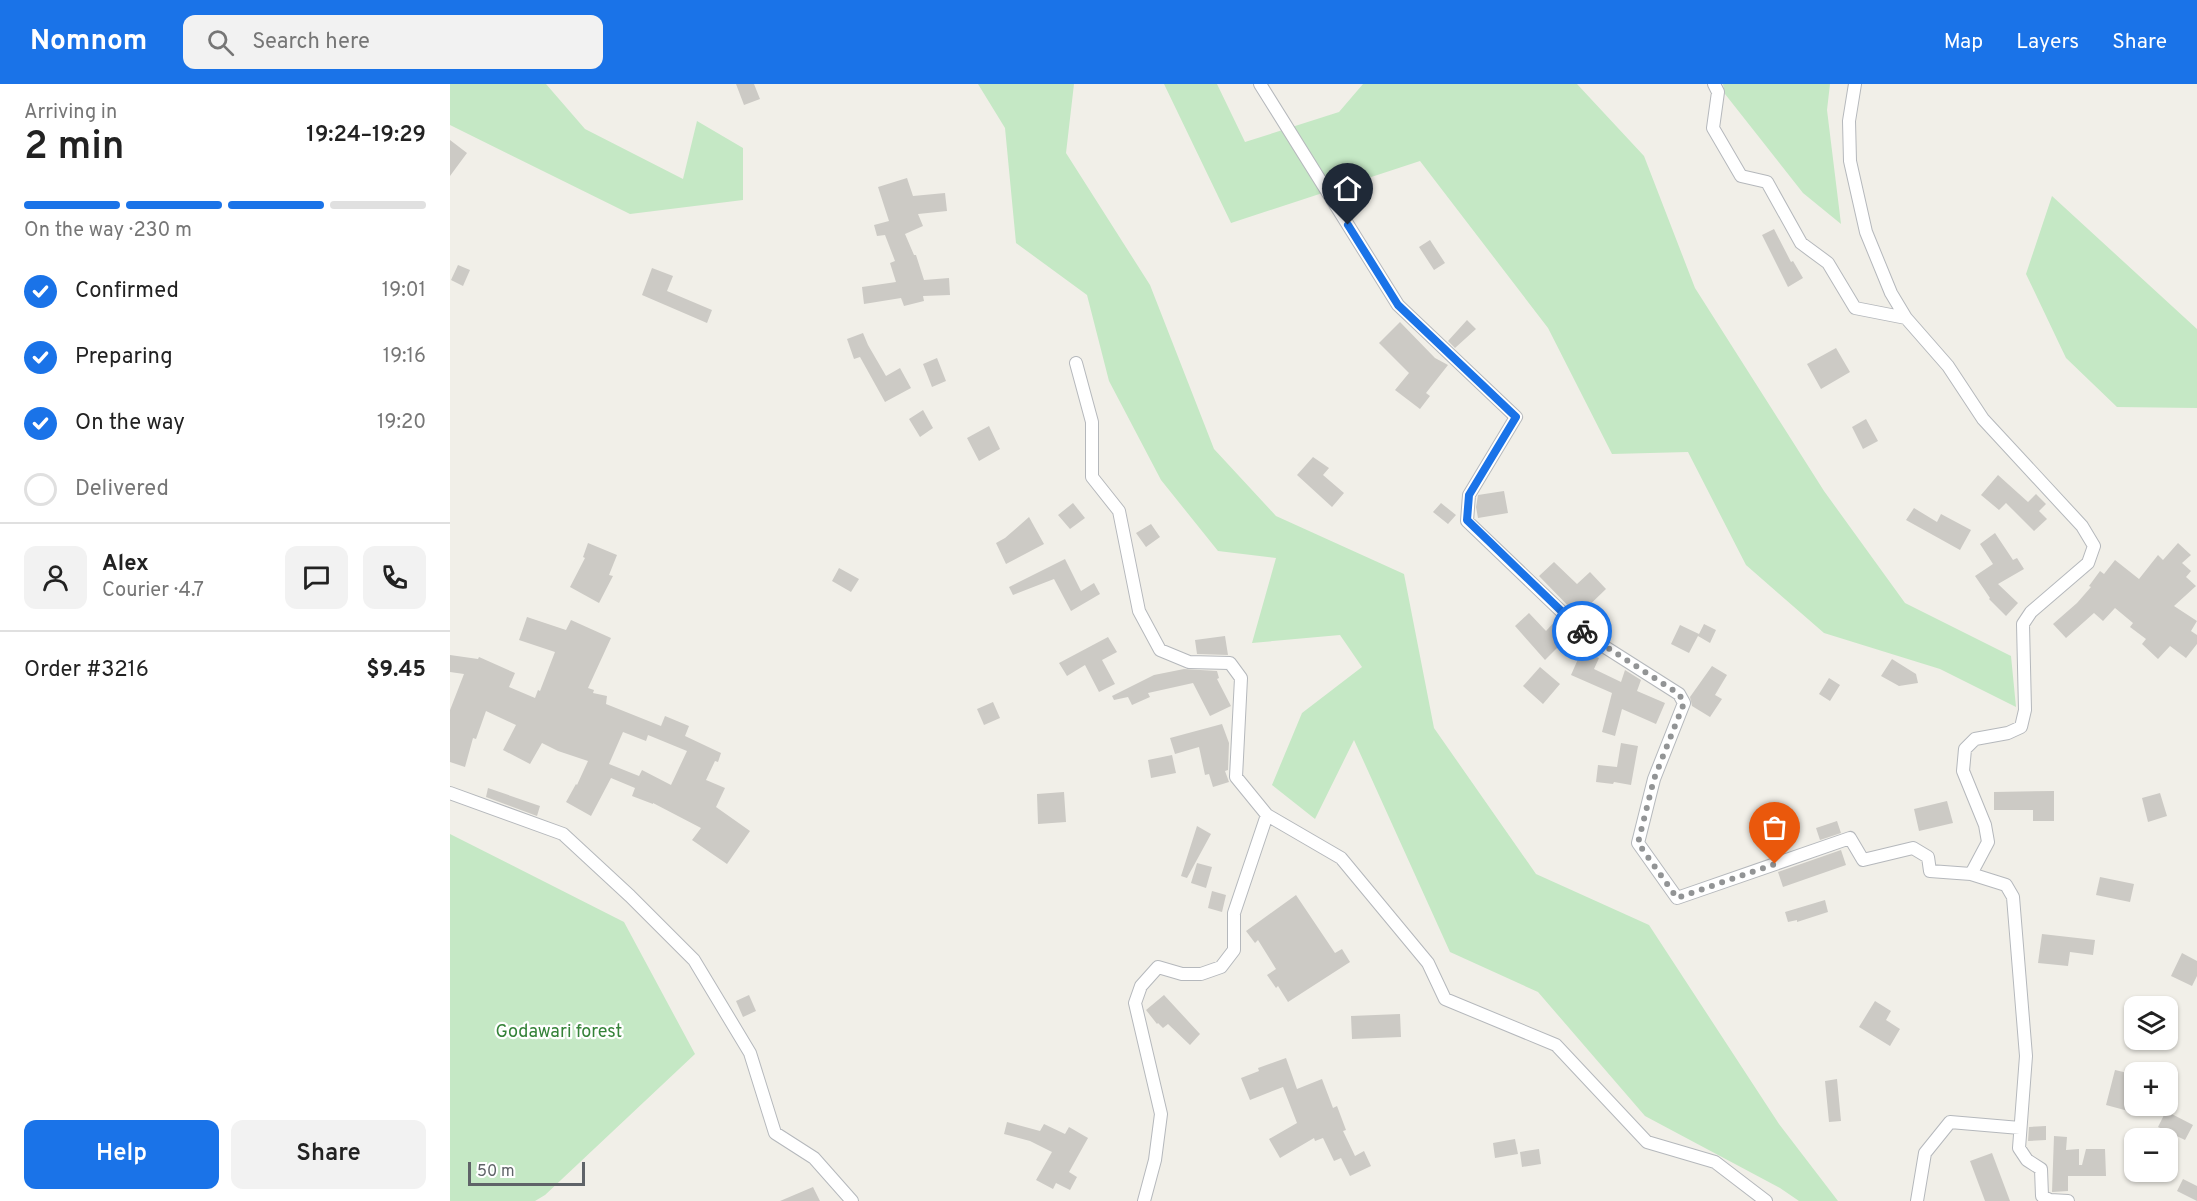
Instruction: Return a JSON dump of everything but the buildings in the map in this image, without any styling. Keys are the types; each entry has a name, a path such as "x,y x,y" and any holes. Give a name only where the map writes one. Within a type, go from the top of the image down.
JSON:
{"street":[{"path":"1260,84 1398,305 1516,417 1469,495 1467,520 1586,635 1679,694 1684,703 1654,779 1638,843 1677,898 1850,838 1863,860 1914,848 1928,857 1930,871 1971,874 2006,885 2013,897 2026,1056 2019,1148 2027,1160 2041,1169 2042,1196 2050,1200 2068,1201"},
{"path":"1714,84 1718,92 1713,128 1741,176 1767,182 1801,243 1828,263 1856,308 1906,318"},
{"path":"1855,84 1849,121 1850,161 1866,232 1891,293 1906,318 1948,366 1983,419 2082,526 2094,546 2088,563 2031,612 2023,624 2025,710 2021,727 2008,733 1975,739 1965,749 1963,771 1985,825 1988,842 1971,874"},
{"path":"1076,363 1092,422 1092,477 1119,512 1139,610 1160,650 1189,662 1230,663 1241,678 1236,777 1267,815 1341,858 1428,963 1445,999 1557,1045 1647,1142 1715,1162 1766,1201"},
{"path":"450,793 563,834 694,960 750,1053 776,1133 814,1158 852,1201"},
{"path":"1144,1201 1155,1160 1161,1114 1135,1003 1141,986 1158,967 1182,974 1201,974 1221,967 1234,950 1234,913 1267,815"},
{"path":"1917,1201 1925,1153 1950,1122 2020,1128"}],"green space":[{"path":"450,84 546,84 585,129 683,179 697,121 743,148 743,200 630,214 450,125"},
{"path":"978,84 1074,84 1066,153 1150,285 1214,449 1276,516 1404,574 1434,728 1536,874 1649,925 1779,1124 1838,1201 1799,1201 1780,1188 1645,1116 1538,992 1450,952 1354,740 1315,819 1272,785 1302,713 1362,667 1340,635 1252,643 1276,558 1218,551 1161,480 1109,381 1087,295 1016,243 1005,128"},
{"path":"1164,84 1217,84 1245,142 1339,112 1363,84 1577,84 1644,156 1695,288 1824,491 1905,603 2011,656 2016,707 1940,669 1824,633 1746,565 1688,452 1612,454 1548,328 1420,161 1231,223"},
{"path":"1723,84 1830,84 1827,110 1841,224 1803,193 1725,94"},
{"path":"2052,196 2197,329 2197,408 2117,407 2066,358 2026,274"},
{"name":"Godawari forest","path":"450,834 624,922 695,1054 545,1195 535,1201 450,1201"}],"way so far":[{"path":"1582,631 1679,694 1684,703 1654,779 1638,843 1677,898 1775,864"}],"route":[{"path":"1348,225 1398,305 1516,417 1469,495 1467,520 1582,631"}]}
